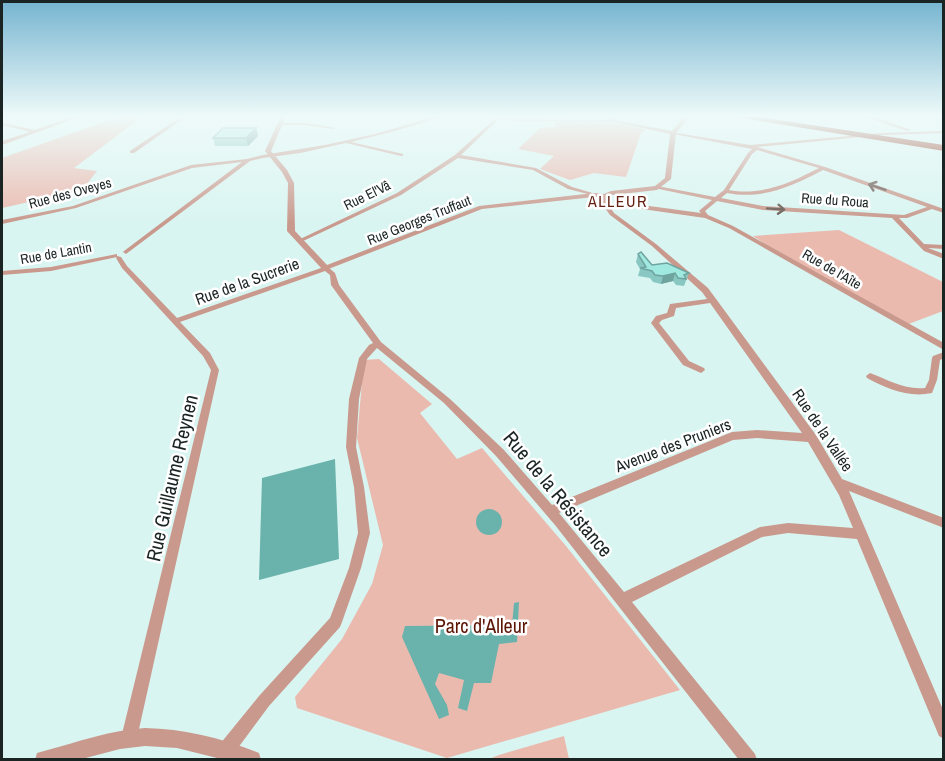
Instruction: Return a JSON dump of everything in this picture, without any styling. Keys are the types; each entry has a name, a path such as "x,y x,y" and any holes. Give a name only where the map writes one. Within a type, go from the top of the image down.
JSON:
{"street":[{"path":"269,152 285,171 291,183 291,231 326,268"},
{"name":"Rue des Oveyes","path":"2,222 74,207 191,167 291,152"},
{"path":"386,152 401,155"},
{"name":"Rue El'Vâ","path":"299,241 399,194 462,152"},
{"path":"657,188 668,179 671,152"},
{"path":"706,216 702,212 726,191 751,152"},
{"path":"765,152 823,168 944,211"},
{"path":"457,156 534,170 561,184 594,195"},
{"path":"120,255 248,160"},
{"path":"726,191 735,194 780,190 823,168"},
{"name":"Rue Georges Truffaut","path":"326,268 481,207 594,195 604,196 611,193 657,188"},
{"name":"Rue du Roua","path":"657,188 763,208 911,216 932,207"},
{"path":"734,203 737,199 735,194"},
{"name":"Rue de la Vallée","path":"604,196 603,201 612,213 690,276 713,300 812,438 838,483 861,534 944,731"},
{"name":"Rue de l'Aîte","path":"642,207 706,216 746,234 944,347"},
{"path":"893,216 922,246 944,257"},
{"path":"922,246 944,247"},
{"name":"Rue de Lantin","path":"2,273 51,268 120,255"},
{"name":"Rue Guillaume Reynen","path":"120,255 124,267 207,355 215,370 129,738"},
{"name":"Rue de la Sucrerie","path":"176,321 326,268"},
{"name":"Rue de la Résistance","path":"326,268 333,274 335,285 378,344 447,401 500,453 551,511 749,759"},
{"path":"701,370 686,363 655,323 659,318 671,314 673,306 713,300"},
{"path":"226,750 264,701 335,622 355,568 364,533 359,487 351,447 354,399 363,358 372,346 378,344"},
{"path":"870,376 894,389 915,393 929,391 936,358 944,355"},
{"name":"Avenue des Pruniers","path":"551,511 732,436 757,434 812,438"},
{"path":"838,483 944,524"},
{"path":"622,600 760,532 788,528 861,534"},
{"path":"44,759 129,738 171,738 226,750 252,759"}],"green space":[{"path":"20,152 96,152 74,168 97,171 82,190 2,208 2,158"},
{"path":"531,152 635,152 626,177 594,173 570,180 540,169 554,156"},
{"path":"839,230 943,282 943,311 906,325 797,265 753,236"},
{"name":"Parc d'Alleur","path":"379,359 432,404 420,413 457,459 482,448 566,546 680,690 447,758 297,708 295,697 342,639 372,584 383,545 357,438 364,360"},
{"path":"564,736 569,759 489,759 499,755"}],"water":[{"path":"335,459 339,559 259,580 262,478"},
{"path":"489,509 498,513 502,522 498,531 489,535 480,531 476,522 480,513"},
{"path":"519,602 517,642 499,644 491,683 474,683 467,711 458,708 464,680 439,673 435,684 447,705 449,715 439,719 402,637 405,626 512,625 514,603"}],"building":[{"path":"641,252 652,265 667,263 689,273 684,275 686,279 678,278 675,273 655,275 652,271 640,268 646,267 638,254"}],"district":[{"name":"ALLEUR","path":"618,201"}]}
